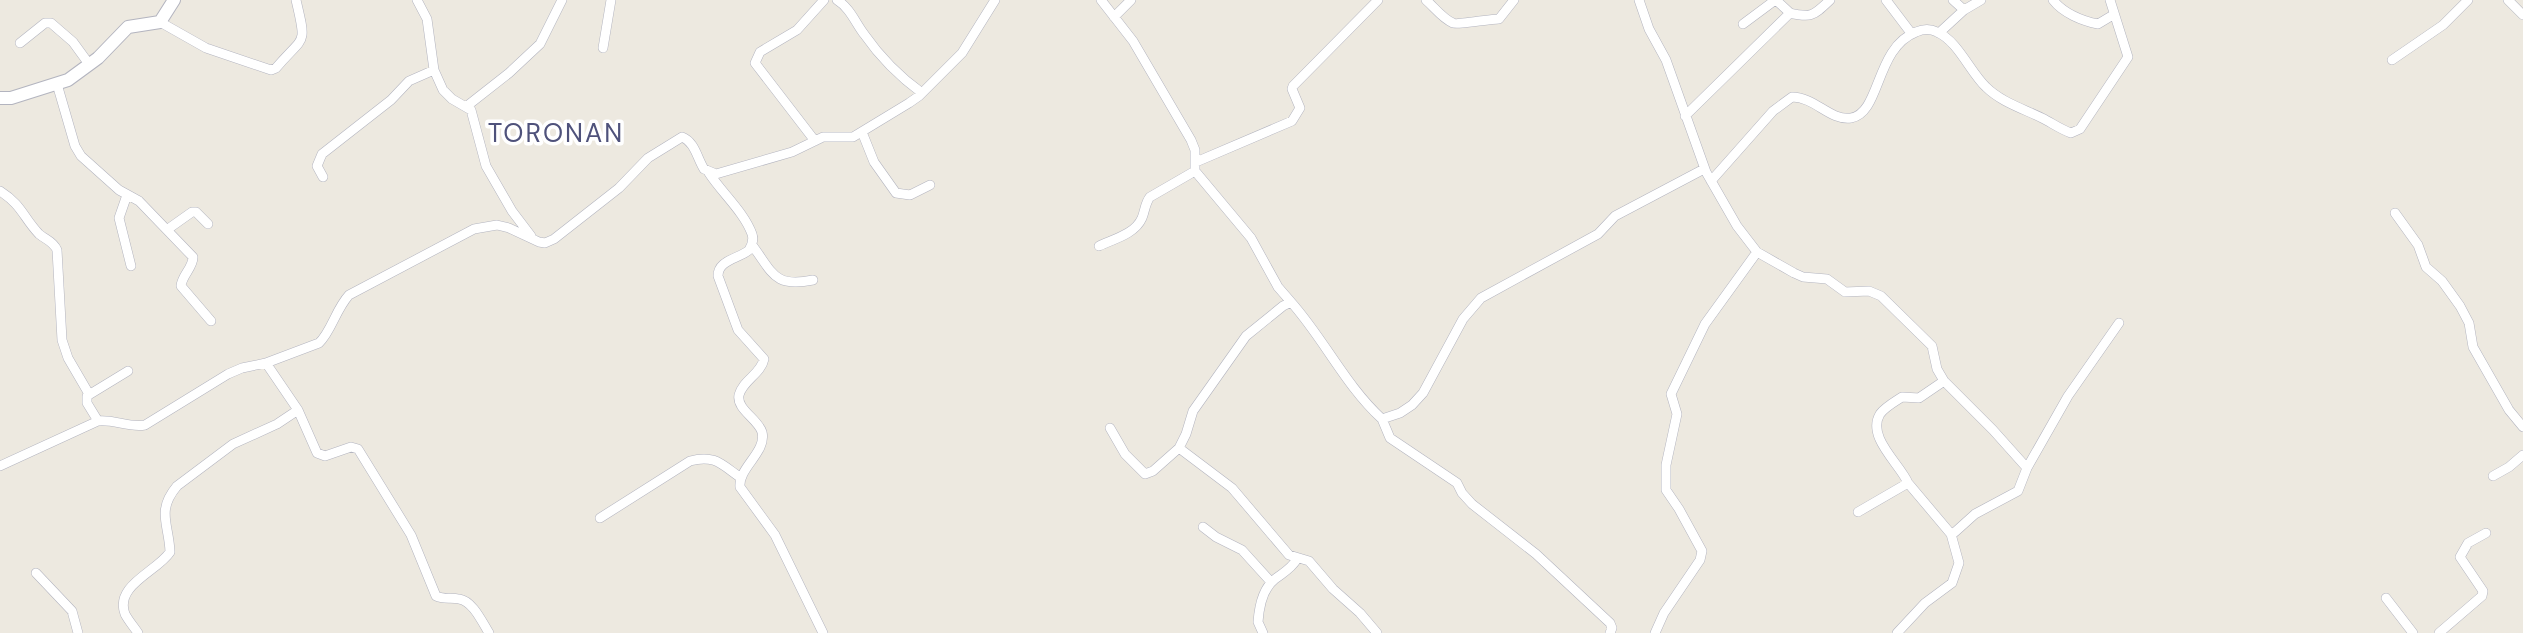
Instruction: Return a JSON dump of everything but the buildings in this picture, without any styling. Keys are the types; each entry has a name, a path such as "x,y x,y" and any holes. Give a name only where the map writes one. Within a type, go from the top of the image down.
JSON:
{"street":[{"path":"160,22 174,0"},
{"path":"0,98 68,80 128,27 160,22 206,48 271,70 302,42 304,32 296,0"},
{"path":"417,0 427,19 434,70 443,90 471,110 486,166 512,211 533,240"},
{"path":"467,106 540,44 562,0"},
{"path":"603,48 611,0"},
{"path":"815,141 755,63 760,52 797,30 824,0"},
{"path":"837,0 846,7 884,58 922,93"},
{"path":"709,173 716,174 792,152 823,137 853,137 862,132 922,93 962,53 995,0"},
{"path":"1101,0 1133,41 1191,140 1195,150 1195,166 1251,238 1272,277 1303,316 1349,385 1382,419 1390,438 1457,483 1472,504 1536,554 1610,623 1610,633"},
{"path":"1114,17 1131,0"},
{"path":"1099,246 1130,232 1143,217 1147,200 1195,166 1292,121 1300,108 1293,86 1378,0"},
{"path":"1426,0 1449,21 1458,25 1480,19 1499,19 1514,0"},
{"path":"1639,0 1649,29 1666,60 1704,169 1745,239 1757,251 1798,275 1827,279 1845,292 1875,292 1932,346 1937,369 1944,381 2027,468"},
{"path":"1743,24 1774,1 1789,13 1808,17 1829,0"},
{"path":"1886,0 1911,33"},
{"path":"1953,0 1964,10"},
{"path":"1939,33 1964,10 1981,0"},
{"path":"2053,0 2066,12 2092,23 2098,24 2113,15"},
{"path":"1710,181 1773,111 1792,97 1808,99 1835,116 1852,118 1859,115 1872,100 1889,55 1911,33 1928,29 1939,33 1963,56 1986,87 2006,101 2071,133 2080,129 2128,57 2110,0"},
{"path":"2392,60 2442,25 2468,0"},
{"path":"2508,0 2523,15"},
{"path":"1685,116 1789,13"},
{"path":"20,43 45,23 51,23 73,42 89,64"},
{"path":"323,177 317,166 322,153 391,100 409,81 434,70"},
{"path":"57,84 75,146 81,156 127,195 139,201 193,257 192,265 183,277 181,286 211,321"},
{"path":"862,132 874,162 895,193 910,195 930,186"},
{"path":"0,466 98,421 145,425 228,373 266,363 319,343 340,305 349,295 474,229 497,225 545,243 563,233 619,188 648,158 682,137 690,142 698,160 752,234 749,250 721,265 718,270 738,330 764,359 739,397 740,404 761,429 762,434 759,447 741,478 740,487 775,535 823,633"},
{"path":"1382,419 1412,405 1423,393 1463,320 1481,298 1598,234 1615,216 1704,169"},
{"path":"0,191 15,200 36,230 54,244 57,250 62,340 68,358 89,394 87,403 98,421"},
{"path":"127,195 119,218 131,267"},
{"path":"168,229 192,212 208,224"},
{"path":"2395,213 2418,245 2426,267 2442,281 2460,306 2469,323 2473,347 2509,410 2523,427"},
{"path":"752,245 782,281 797,283 813,280"},
{"path":"1655,633 1664,613 1700,560 1702,551 1679,509 1665,490 1666,465 1677,414 1671,394 1705,324 1757,251"},
{"path":"1110,428 1125,454 1145,474 1153,471 1179,447 1193,411 1246,335 1291,302"},
{"path":"1951,534 1975,514 2018,491 2027,468 2068,396 2119,323"},
{"path":"266,363 298,411 317,453 325,456 351,447 358,449 411,535 436,596 442,599 458,598 470,604 489,633"},
{"path":"89,394 128,370"},
{"path":"1897,633 1925,603 1952,583 1959,563 1951,534 1908,483 1880,443 1878,421 1881,413 1902,397 1919,398 1944,381"},
{"path":"138,633 125,614 124,601 131,587 170,552 164,513 170,495 177,486 233,444 298,411"},
{"path":"1179,447 1232,488 1289,555 1312,564 1377,633"},
{"path":"2493,476 2509,467 2523,454"},
{"path":"600,519 690,461 710,458 741,478"},
{"path":"1858,512 1908,483"},
{"path":"1203,527 1242,550 1271,582"},
{"path":"2439,633 2482,596 2483,591 2459,557 2468,543 2486,533"},
{"path":"1263,633 1258,617 1264,596 1271,582 1287,571 1297,559"},
{"path":"36,573 72,611 78,633"},
{"path":"2386,598 2413,633"}],"district":[{"name":"TORONAN","path":"556,133"}]}
